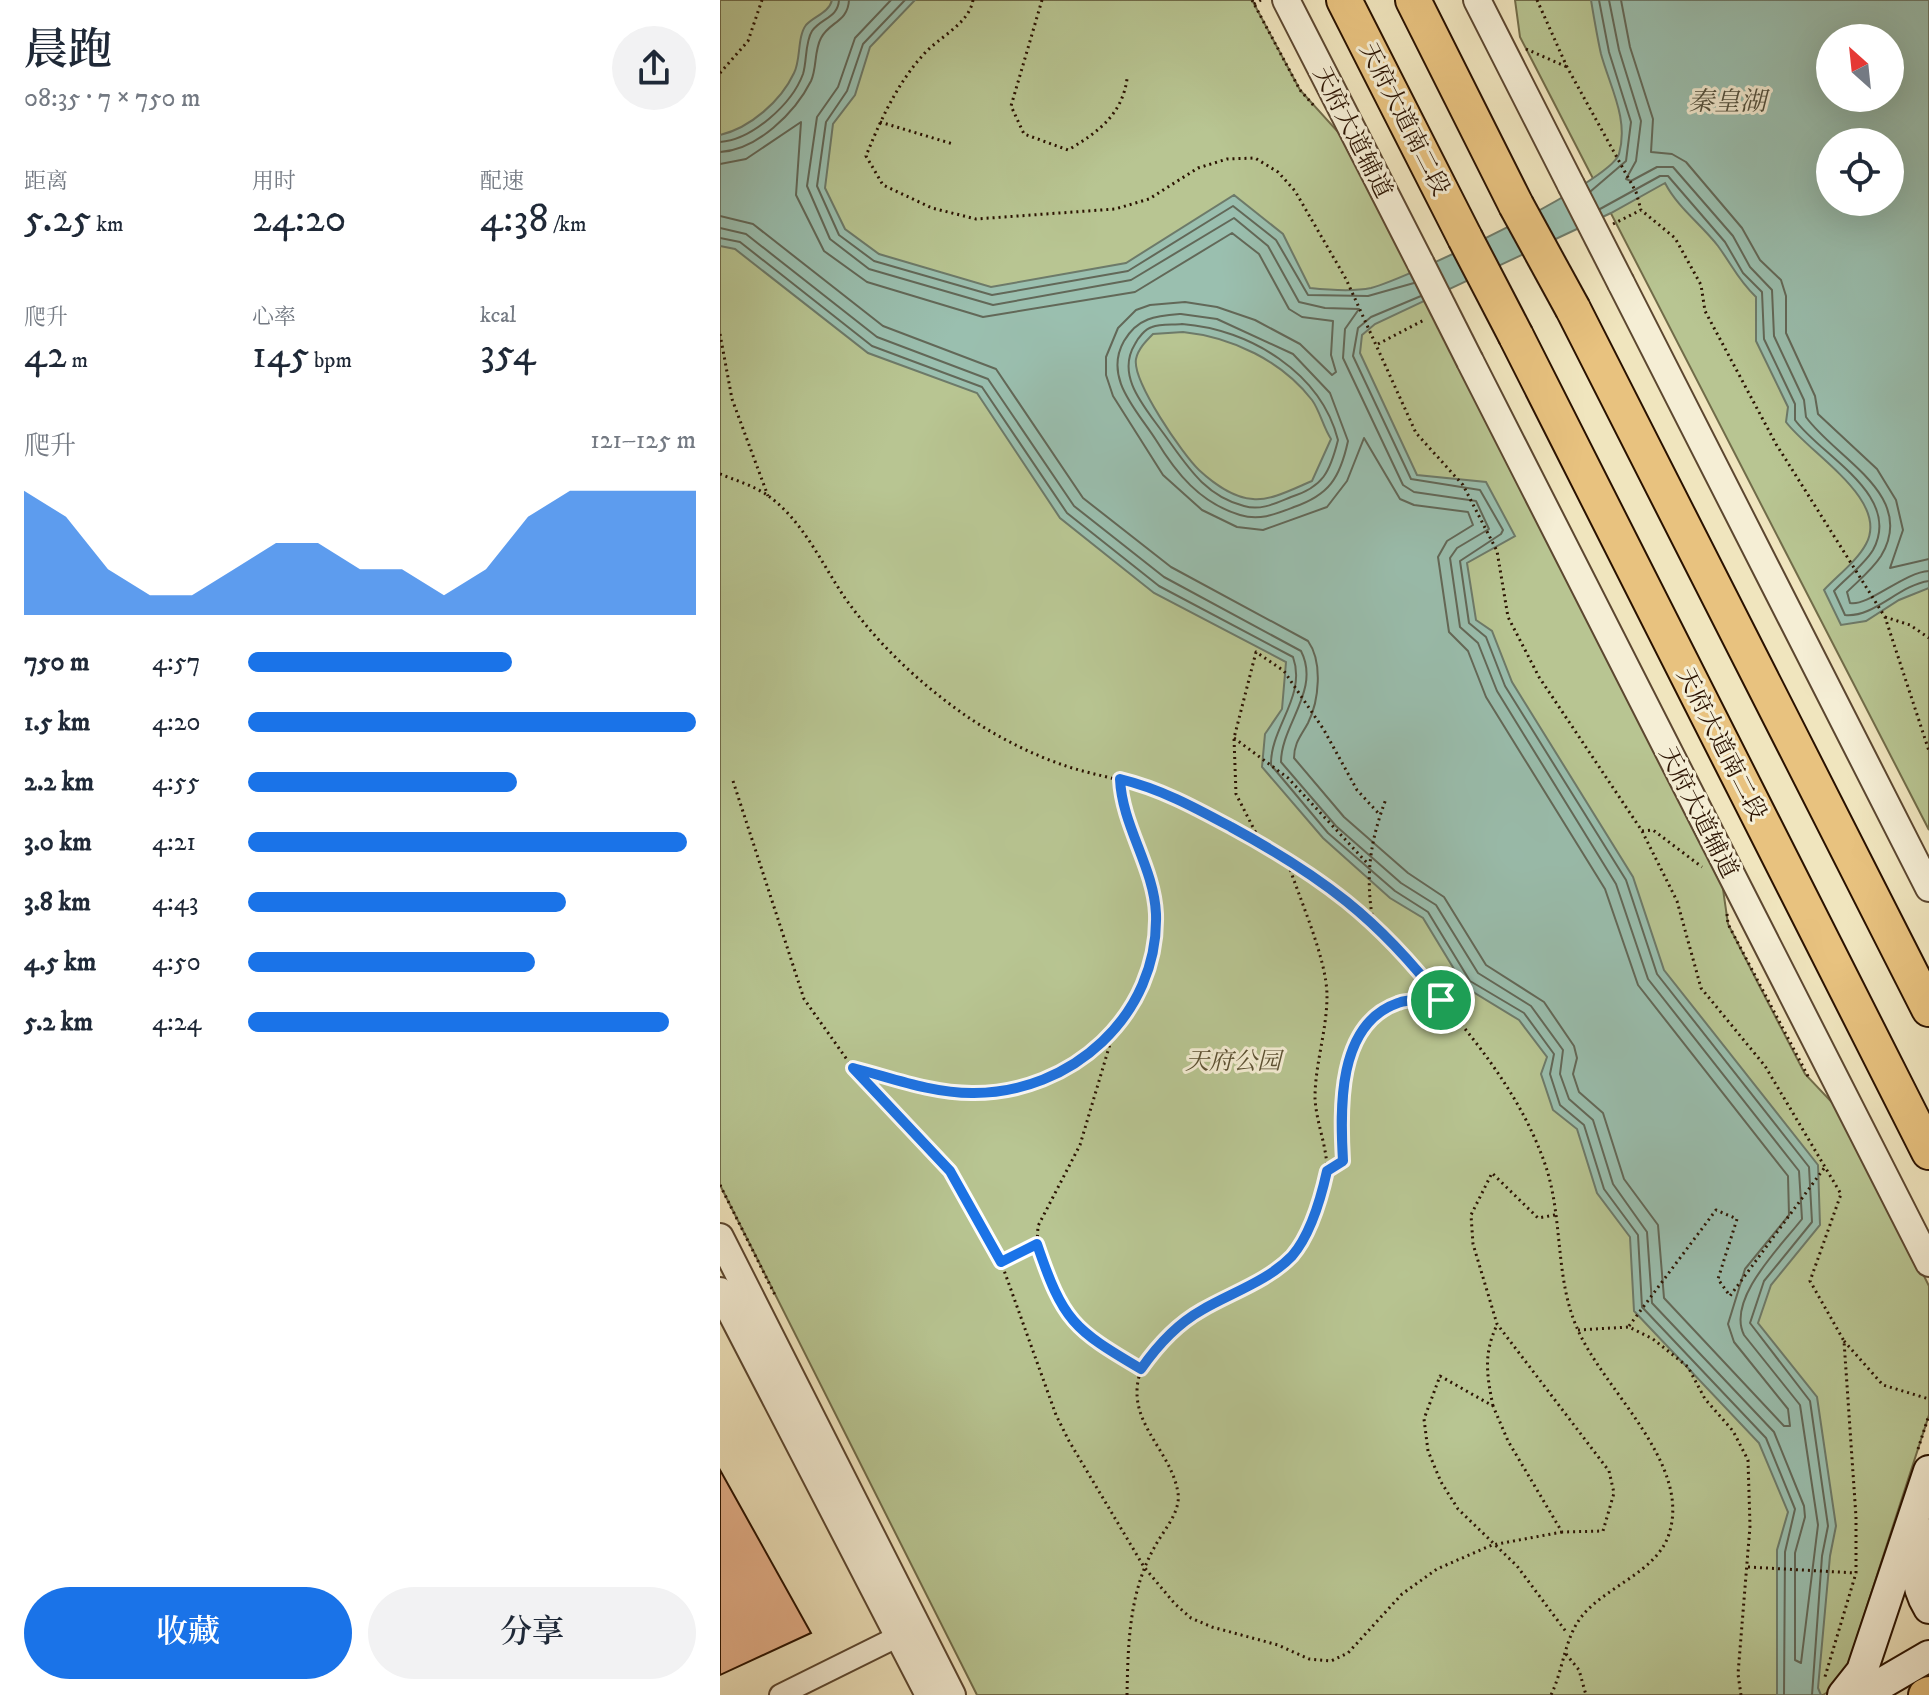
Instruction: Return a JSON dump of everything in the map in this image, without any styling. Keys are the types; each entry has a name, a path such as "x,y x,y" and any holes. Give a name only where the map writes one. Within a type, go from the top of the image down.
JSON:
{"highway":[{"name":"天府大道南二段","path":"1344,0 1929,1152"},
{"path":"1413,0 1929,1009"}],"main road":[{"path":"1833,1689 1862,1671 1929,1471"},
{"path":"1929,1525 1920,1548 1917,1573 1921,1596 1929,1608"},
{"path":"1862,1695 1929,1656"}],"street":[{"name":"天府大道辅道","path":"1286,0 1929,1263"},
{"path":"1477,0 1929,888"},
{"path":"720,1237 737,1317"},
{"path":"720,1291 908,1631 952,1695"},
{"path":"780,1695 908,1631"},
{"path":"908,1631 929,1695"}],"path":[{"path":"720,73 748,41 762,0"},
{"path":"973,0 972,8 945,37 924,53 880,122 866,156 883,185 932,208 976,219 1115,209 1149,199 1198,168 1227,159 1255,158 1278,172 1295,191 1346,279 1416,433 1463,485 1497,551 1508,617 1539,677 1642,831 1677,901 1701,988 1765,1066 1841,1194 1810,1281 1844,1341 1883,1385 1929,1399"},
{"path":"1042,0 1011,106 1024,134 1068,150 1103,129 1125,94 1127,79"},
{"path":"1254,4 1261,0"},
{"path":"1537,0 1567,67 1636,192 1641,210"},
{"path":"1515,45 1567,67"},
{"path":"880,122 953,144"},
{"path":"720,334 732,399 768,496"},
{"path":"720,474 768,496 803,533 848,601 901,664 966,716 1017,745 1067,766 1153,787 1193,804 1285,855 1373,921 1441,1000 1506,1085 1546,1168 1567,1296 1578,1330 1595,1363 1662,1458 1672,1488 1669,1534 1660,1551 1586,1611 1568,1635 1566,1654 1551,1695"},
{"path":"1847,551 1885,617 1929,751"},
{"path":"1885,617 1910,625 1929,638"},
{"path":"1261,843 1236,794 1234,738 1256,652 1284,671 1324,730 1357,790 1380,815"},
{"path":"1234,738 1288,778 1368,864"},
{"path":"853,1068 939,1092 1009,1090 1047,1077 1086,1057 1113,1034 1138,997 1153,957 1156,912 1143,864 1121,805 1120,779"},
{"path":"733,781 804,999 853,1068 950,1171 1001,1262 1056,1415 1144,1567 1191,1618 1278,1645 1309,1659 1331,1661 1348,1653 1402,1594 1437,1569 1492,1545 1562,1532 1603,1531 1614,1493 1609,1471 1497,1324 1473,1244 1471,1215 1492,1173 1538,1218 1555,1215"},
{"path":"1373,921 1368,864 1386,799"},
{"path":"1642,831 1653,830 1690,861 1711,871"},
{"path":"1127,1695 1130,1616 1144,1567 1173,1517 1179,1495 1137,1407 1141,1369 1157,1346 1199,1312 1261,1278 1292,1255 1322,1195 1327,1171 1315,1090 1327,996 1323,965 1285,855"},
{"path":"1327,1171 1343,1161 1345,1072 1361,1028 1397,1003 1441,1000"},
{"path":"1113,1034 1080,1145 1038,1226 1037,1244 1052,1289 1067,1315 1086,1337 1141,1369"},
{"path":"1629,1327 1716,1210 1737,1219 1718,1279 1730,1296 1825,1167"},
{"path":"1001,1262 1037,1244"},
{"path":"1497,1324 1487,1347 1486,1372 1493,1406 1508,1441 1562,1532"},
{"path":"1578,1330 1629,1327 1653,1339 1688,1367 1705,1399 1733,1431 1748,1460 1748,1567 1739,1650 1741,1695"},
{"path":"1833,1689 1856,1573 1856,1517 1844,1341"},
{"path":"1493,1406 1440,1376 1424,1419 1428,1451 1441,1482 1458,1509 1517,1566 1568,1635"},
{"path":"1748,1567 1856,1573"},
{"path":"1566,1654 1579,1670 1586,1695"}],"green space":[{"name":"天府公园","path":"720,0 1252,0 1300,90 1339,133 1721,875 1728,924 1761,989 1805,1074 1843,1114 1929,1286 1929,1415 1842,1683 1823,1695 977,1695 720,1185"},
{"name":"秦皇湖","path":"1515,0 1929,0 1929,830 1520,37"}],"water":[{"path":"832,0 915,0 870,47 855,95 833,124 825,188 845,229 879,254 991,287 1126,263 1234,195 1283,234 1310,288 1348,290 1371,288 1392,281 1506,228 1582,185 1608,167 1619,154 1620,116 1601,54 1591,0 1929,0 1929,588 1899,600 1866,621 1841,625 1824,590 1866,544 1870,527 1867,511 1844,478 1786,422 1788,407 1756,341 1756,297 1665,183 1611,213 1375,324 1362,335 1360,353 1417,475 1486,482 1515,536 1467,563 1476,620 1492,631 1512,682 1633,877 1664,970 1818,1165 1820,1225 1771,1285 1758,1323 1817,1397 1836,1526 1830,1556 1818,1688 1821,1695 1777,1695 1777,1550 1788,1512 1759,1443 1634,1311 1630,1237 1597,1193 1577,1129 1553,1110 1541,1074 1547,1057 1519,1020 1465,987 1423,918 1390,898 1323,838 1262,767 1265,734 1282,709 1286,662 1154,593 1060,518 977,393 868,353 735,249 720,246 720,135 753,120 781,94 796,68 803,30 825,11","holes":["1183,332 1220,339 1255,353 1300,386 1315,404 1331,439 1312,481 1275,496 1253,499 1224,489 1199,470 1160,417 1137,369 1139,352 1153,334"]}],"building":[{"path":"720,1470 811,1633 720,1675"}],"route":[{"path":"1120,779 1153,787 1193,804 1285,855 1332,887 1373,921 1411,961 1441,1000 1397,1003 1361,1028 1345,1072 1343,1161 1327,1171 1322,1195 1292,1255 1261,1278 1199,1312 1157,1346 1141,1369 1086,1337 1067,1315 1052,1289 1037,1244 1001,1262 950,1171 853,1068 939,1092 1009,1090 1047,1077 1086,1057 1113,1034 1138,997 1153,957 1156,912 1143,864 1121,805 1120,779"}]}
